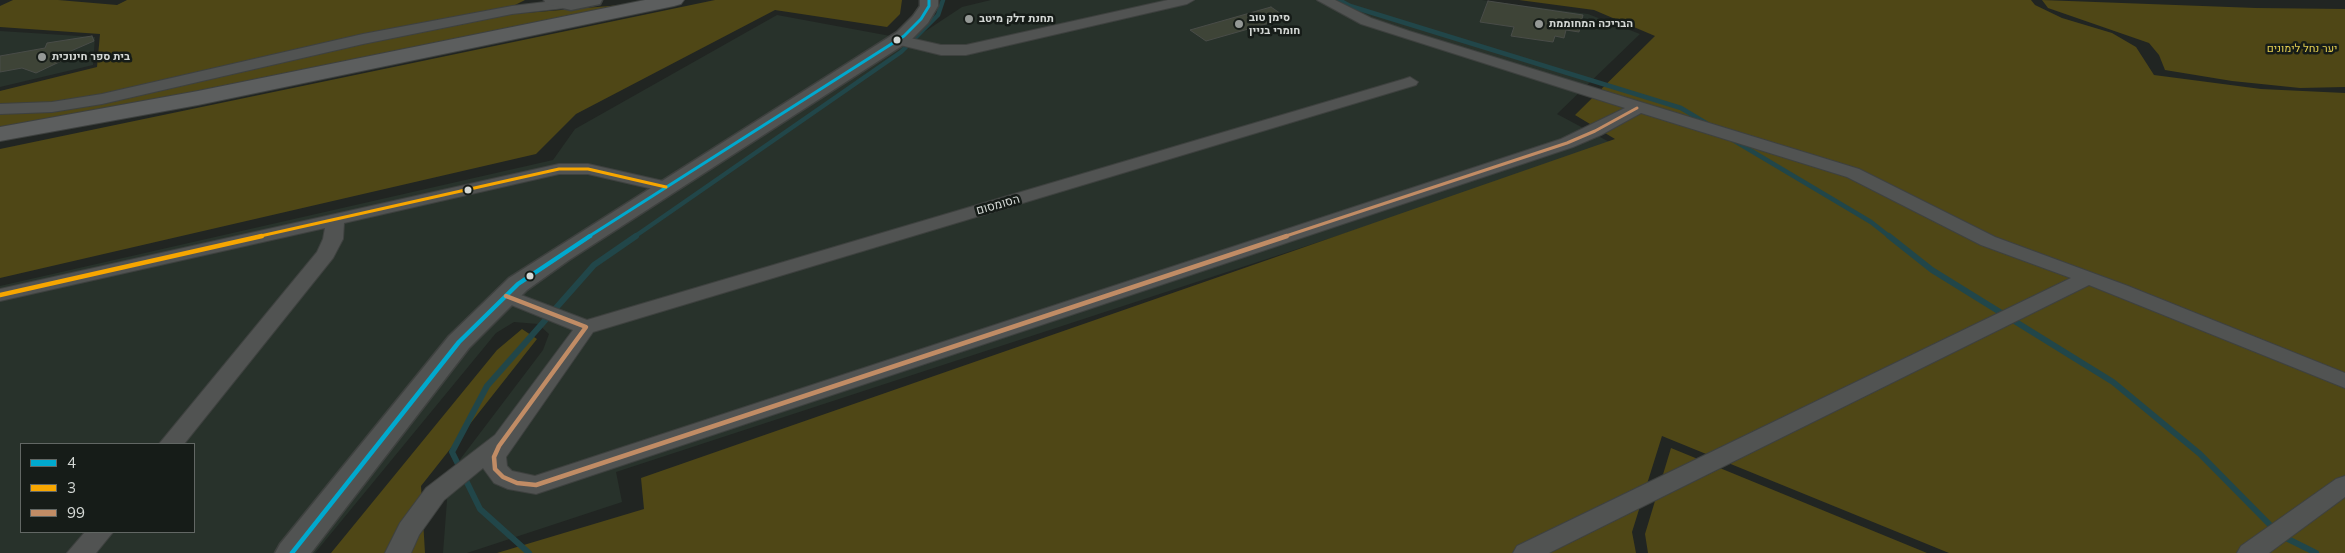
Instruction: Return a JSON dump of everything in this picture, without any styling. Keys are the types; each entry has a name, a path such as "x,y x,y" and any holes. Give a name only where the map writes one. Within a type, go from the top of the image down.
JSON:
{"highway":[{"path":"0,134 198,98 674,0"}],"street":[{"path":"512,10 540,0"},
{"path":"292,553 459,342 518,284 560,255 896,40 920,19 929,6 929,0"},
{"path":"896,40 941,50 966,50 1187,0"},
{"path":"1324,0 1366,21 1395,31 1637,108 1853,173 1988,241 2087,278 2345,381"},
{"path":"0,109 52,107 102,99 335,44 559,2 591,1"},
{"name":"הסומסום","path":"586,327 1410,82"},
{"path":"506,296 586,327 506,436 494,456 495,469 503,477 517,483 536,485 1561,145 1595,131 1637,108"},
{"path":"0,295 559,169 588,169 666,187"},
{"path":"172,443 326,254 333,239 335,219"},
{"path":"1526,553 2087,278"},
{"path":"398,553 409,530 435,494 506,436"},
{"path":"2250,553 2345,485"},
{"path":"80,553 99,533"}],"shaded area":[{"path":"991,0 1482,0 1588,14 1640,34 1557,114 1615,145 616,472 622,502 467,553 443,553 449,474 543,350 549,334 538,324 514,322 496,333 315,553 0,553 0,286 553,160 575,129 777,15 912,40 962,7"},
{"path":"0,31 95,37 93,65 0,87"}],"green space":[{"path":"13,0 58,0 117,5 127,0 525,0 511,7 103,95 56,103 0,104 0,91 97,67 100,34 0,27 0,6"},
{"path":"715,0 902,0 900,14 887,27 775,10 576,114 536,154 0,278 0,149"},
{"path":"1519,0 2031,0 2035,5 2062,18 2112,33 2136,47 2154,75 2261,89 2345,93 2345,553 1949,553 1662,436 1632,532 1636,553 497,553 644,509 641,478 1615,139 1575,115 1655,36 1594,10"},
{"name":"יער נחל לימונים","path":"2042,0 2256,8 2345,9 2345,87 2300,88 2232,81 2165,70 2159,55 2149,43 2048,8"},
{"path":"645,3 186,97 0,129 0,114 47,112 301,56 513,14"},
{"path":"522,329 537,339 421,486 425,553 331,553 497,350"},
{"path":"1671,448 1927,553 1648,553 1645,534"}],"building":[{"name":"הבריכה המחוממת","path":"1488,1 1583,15 1579,32 1566,30 1564,38 1555,36 1553,42 1511,36 1514,27 1480,22"},
{"name":"סימן טוב חומרי בניין","path":"1271,7 1287,18 1206,41 1190,30"},
{"name":"בית ספר חינוכית","path":"92,36 94,41 64,54 74,55 36,73 22,68 0,72 0,56 45,48 47,43"}],"waterway":[{"path":"634,237 901,52 938,15 943,0"},
{"path":"1339,0 1350,6 1681,108 1706,123"},
{"path":"1733,140 1871,222 1890,237"},
{"path":"529,553 480,509 452,452 487,386 594,265 636,236"},
{"path":"1889,236 1932,270 2113,382 2200,454 2275,530"},
{"path":"2282,536 2316,553"}],"transit line":[{"name":"4","path":"292,553 459,342 518,284 560,255 904,36 921,19 929,6 929,0"},
{"name":"99","path":"506,296 586,327 499,446 494,457 495,469 503,477 517,483 536,485 1567,143 1595,131 1637,108"},
{"name":"3","path":"0,295 559,169 588,169 666,187"}],"place":[{"name":"תחנת דלק מיטב","path":"969,19"},
{"name":"סימן טוב חומרי בניין","path":"1239,24"},
{"name":"הבריכה המחוממת","path":"1539,24"},
{"name":"בית ספר חינוכית","path":"42,57"}]}
